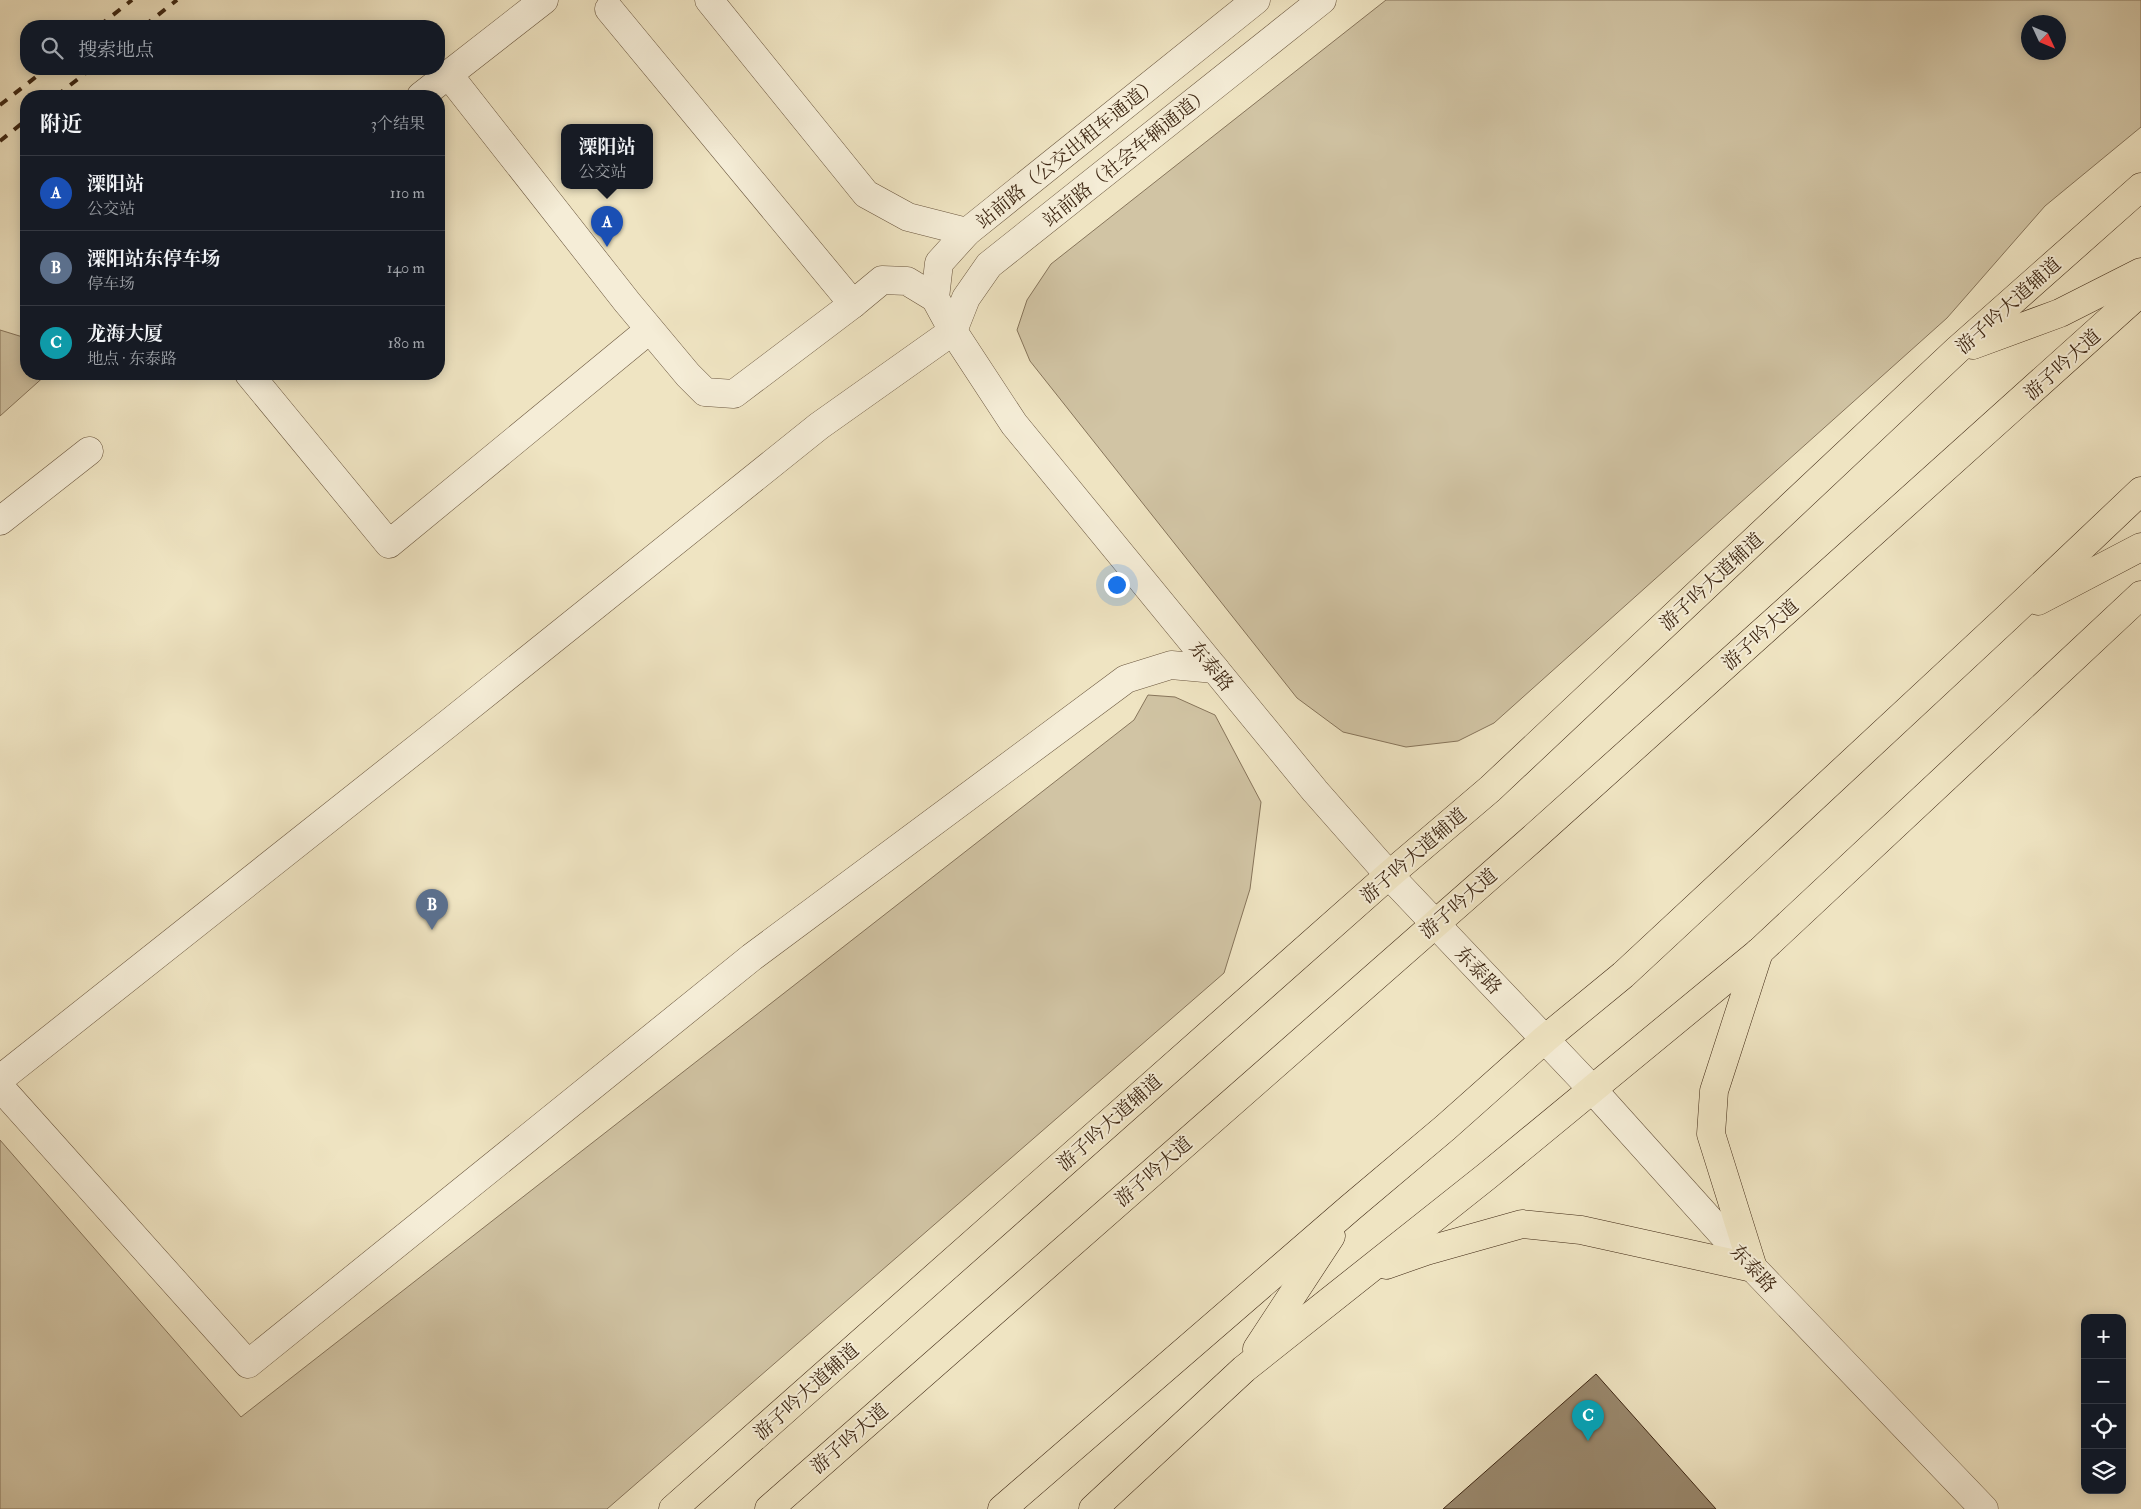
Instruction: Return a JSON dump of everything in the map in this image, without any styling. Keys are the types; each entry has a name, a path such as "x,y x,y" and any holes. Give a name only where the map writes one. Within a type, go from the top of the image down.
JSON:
{"main road":[{"name":"游子吟大道辅道","path":"673,1509 1388,875 1490,789 1957,350 2141,187"},
{"path":"1957,350 2060,313 2141,272"},
{"name":"游子吟大道","path":"769,1509 1539,832 2141,292"},
{"path":"1002,1509 1445,1128 1545,1039 1623,975 2141,491"},
{"path":"2008,617 2141,547"},
{"path":"1093,1509 1244,1369 1368,1271 1759,952 2141,596"},
{"path":"1368,1271 1426,1251 1522,1224 1581,1230 1753,1268 1711,1134 1714,1091 1759,952"},
{"path":"1244,1369 1350,1208"}],"street":[{"path":"428,90 544,0"},
{"path":"709,0 866,194 908,217 967,232"},
{"name":"站前路（公交出租车通道）","path":"935,298 940,263 967,232 1256,0"},
{"name":"站前路（社会车辆通道）","path":"953,331 966,298 989,265 1322,0"},
{"path":"609,9 853,304"},
{"path":"0,1079 449,723 819,426 953,331 935,298 908,282 882,280 734,394 705,392 649,330 448,74"},
{"path":"254,380 389,544 649,330"},
{"name":"东泰路","path":"953,331 1014,424 1315,791 1388,875 1592,1089 1753,1268 1984,1509"},
{"path":"0,521 88,451"},
{"path":"0,1087 248,1364 737,968 1126,679 1171,666 1215,669"}],"shaded area":[{"path":"1386,0 2141,0 2141,127 2045,206 1947,318 1494,723 1458,741 1406,747 1343,732 1297,698 1030,361 1017,330 1027,300 1051,264"},
{"path":"0,330 20,336 20,380 40,380 0,416"},
{"path":"1148,695 1175,697 1215,715 1261,802 1250,889 1224,973 607,1509 0,1509 0,1140 241,1417 1134,720"}],"building":[{"path":"1596,1374 1716,1509 1443,1509"}],"railway":[{"path":"107,20 132,0"},
{"path":"152,20 177,0"},
{"path":"0,105 38,75"},
{"path":"64,90 83,75"},
{"path":"0,141 20,125"}],"place":[{"name":"溧阳站","path":"607,247"},
{"name":"溧阳站东停车场","path":"432,930"},
{"name":"龙海大厦","path":"1588,1441"}]}
